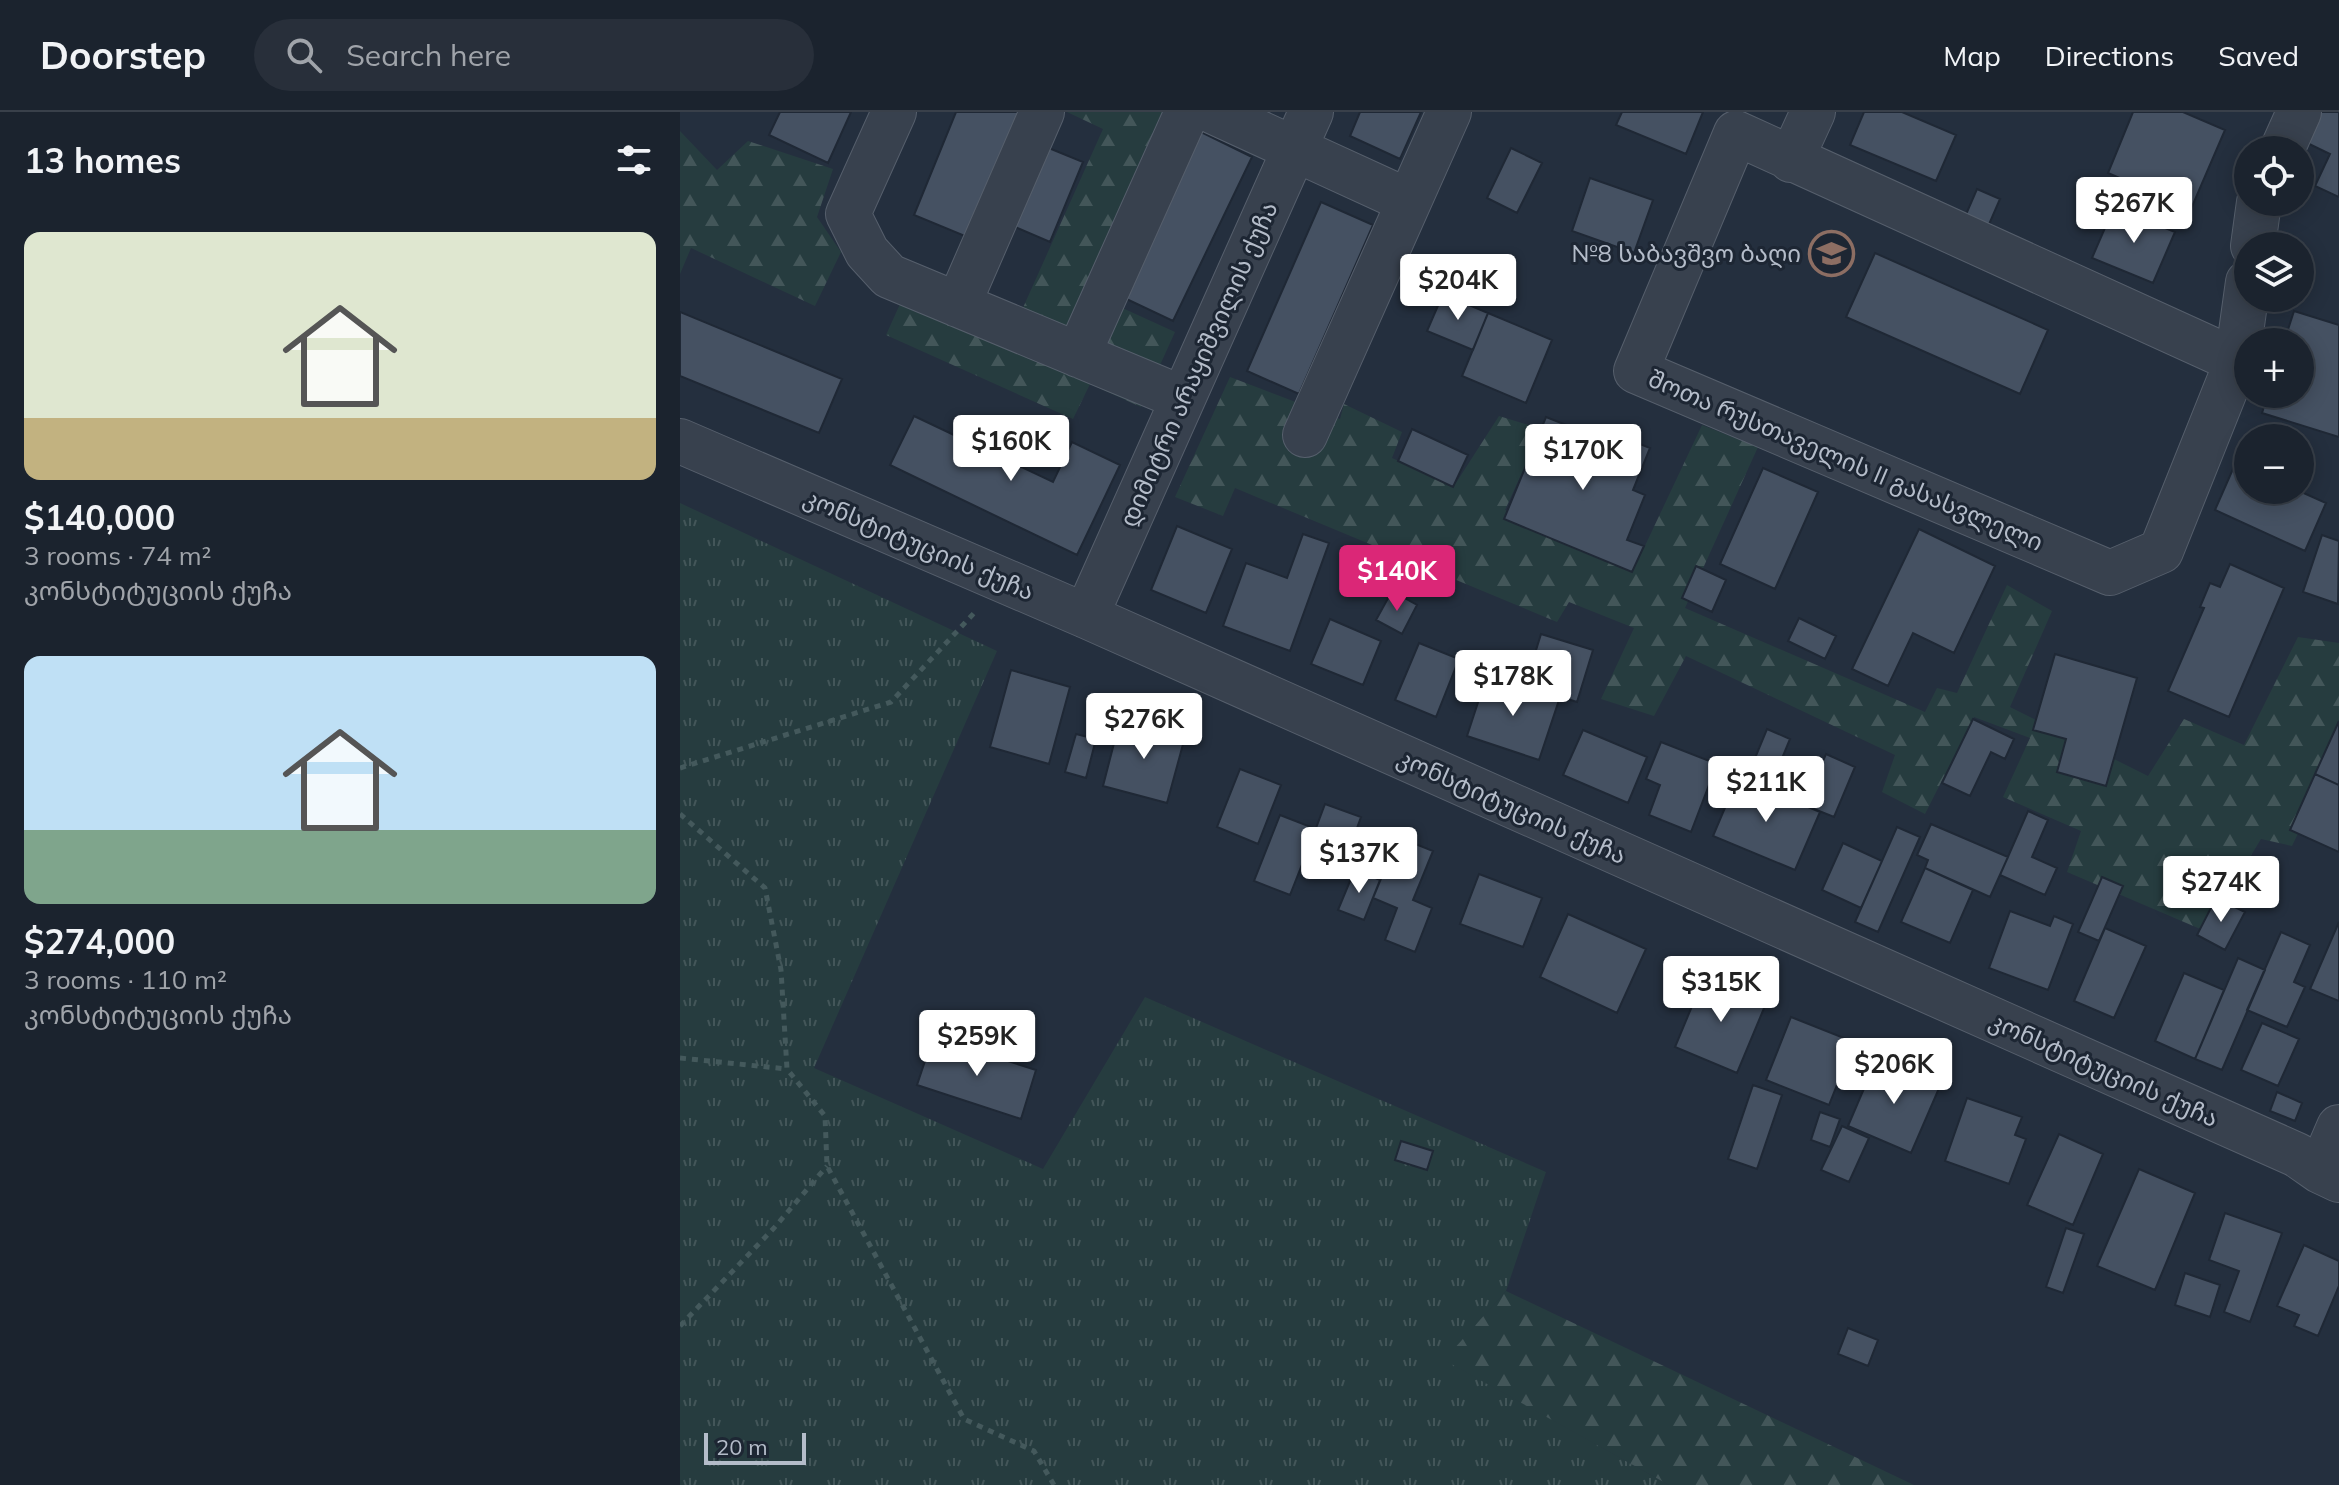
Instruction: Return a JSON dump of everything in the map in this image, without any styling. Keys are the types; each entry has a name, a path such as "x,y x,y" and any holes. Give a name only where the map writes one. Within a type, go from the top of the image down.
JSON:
{"street":[{"path":"894,112 848,214 867,252 889,276 1182,398"},
{"path":"958,305 1042,112"},
{"path":"1078,355 1187,112"},
{"path":"1214,112 1302,130 1408,201"},
{"path":"1305,435 1449,112"},
{"path":"1791,160 1813,112"},
{"path":"2288,136 2299,112"},
{"name":"დიმიტრი არაყიშვილის ქუჩა","path":"1086,616 1302,130"},
{"name":"შოთა რუსთაველის II გასასვლელი","path":"2234,360 1736,133 1636,371 2110,573 2161,551 2234,368"},
{"name":"კონსტიტუციის ქუჩა","path":"680,441 1086,616 2282,1148 2330,1175"},
{"path":"2330,1175 2339,1127"}],"path":[{"path":"680,768 891,702 1004,581"},
{"path":"680,814 765,888 781,970 787,1069 825,1116 827,1166 964,1419 1034,1451 1054,1485"},
{"path":"680,1058 787,1069"},
{"path":"680,1326 774,1228 827,1166"}],"green space":[{"path":"1067,112 1162,112 1083,290 1175,332 1141,407 1090,384 1073,419 886,335 905,293 1009,339 1103,129"},
{"path":"680,131 717,170 748,141 833,169 817,217 841,252 815,306 691,248 680,274"},
{"path":"1230,377 1340,419 1344,404 1402,432 1392,458 1454,486 1499,416 1542,429 1505,510 1635,567 1702,425 1758,447 1685,608 1925,712 1937,688 1957,693 2007,585 2052,611 2010,707 2148,776 2184,719 2244,745 2298,637 2339,643 2339,748 2292,846 2261,839 2205,931 2067,872 2081,831 2003,797 2030,738 1974,717 1925,814 1882,792 1895,755 1686,656 1654,716 1601,699 1634,628 1569,602 1557,622 1235,488 1223,516 1175,497"},
{"path":"680,503 997,651 814,1068 1043,1169 1145,997 1546,1172 1506,1291 1445,1360 1669,1485 680,1485"},
{"path":"1506,1291 1914,1485 1669,1485 1444,1360"}],"building":[{"path":"780,112 851,112 828,163 769,135"},
{"path":"956,112 1023,112 972,239 914,215"},
{"path":"1360,112 1421,112 1400,159 1350,136"},
{"path":"1622,112 1703,112 1686,154 1616,125"},
{"path":"1864,112 1902,112 1956,135 1936,181 1850,145"},
{"path":"2133,112 2183,112 2225,130 2191,209 2108,173"},
{"path":"2319,112 2339,112 2339,197 2315,186 2330,154 2314,146 2314,136 2308,136"},
{"path":"1197,130 1252,157 1173,321 1118,295"},
{"path":"1039,144 1083,162 1050,242 1006,223"},
{"path":"1511,148 1542,163 1517,213 1487,198"},
{"path":"1590,178 1653,200 1634,253 1572,231"},
{"path":"1977,189 2000,199 1987,229 1964,219"},
{"path":"1321,202 1373,225 1299,394 1247,371"},
{"path":"2114,207 2175,232 2153,283 2092,258"},
{"path":"1875,253 2048,330 2020,394 1846,317"},
{"path":"1443,294 1488,313 1473,350 1427,331"},
{"path":"680,312 842,379 819,433 680,376"},
{"path":"2294,312 2339,325 2339,437 2314,429 2314,424 2297,424 2262,413 2264,408 2314,408 2314,328 2289,328"},
{"path":"1488,313 1552,340 1526,403 1462,376"},
{"path":"914,416 1053,482 1072,442 1120,465 1077,555 890,465"},
{"path":"1546,417 1594,436 1598,427 1650,448 1633,490 1645,495 1627,540 1644,546 1632,572 1504,519"},
{"path":"1412,429 1468,455 1453,487 1398,461"},
{"path":"2234,467 2234,504 2314,504 2314,498 2326,503 2305,551 2215,510"},
{"path":"1763,468 1818,492 1775,589 1720,564"},
{"path":"1177,526 1232,549 1206,613 1151,590"},
{"path":"1919,529 1995,566 1954,653 1913,633 1888,686 1852,669"},
{"path":"1303,534 1329,543 1290,651 1223,626 1246,563 1287,578"},
{"path":"2322,535 2339,541 2338,604 2303,592"},
{"path":"2230,564 2284,588 2229,717 2168,691 2204,608 2200,607 2210,583 2220,587"},
{"path":"1696,566 1726,580 1712,612 1682,598"},
{"path":"1392,591 1417,605 1402,634 1376,620"},
{"path":"1799,618 1836,636 1825,659 1788,641"},
{"path":"1330,619 1381,641 1363,685 1311,664"},
{"path":"1541,634 1593,650 1577,702 1525,686"},
{"path":"1419,643 1459,659 1436,717 1395,700"},
{"path":"2055,654 2137,678 2106,786 2057,772 2066,739 2033,730"},
{"path":"1011,670 1070,687 1049,764 990,747"},
{"path":"1487,675 1559,700 1539,760 1467,736"},
{"path":"1973,719 2014,739 2005,759 1991,752 1970,796 1942,783"},
{"path":"1120,720 1185,737 1167,803 1103,786"},
{"path":"2339,721 2339,785 2315,774"},
{"path":"1767,729 1790,739 1769,790 1746,780"},
{"path":"1583,730 1647,757 1628,803 1563,775"},
{"path":"1076,734 1096,739 1086,778 1065,772"},
{"path":"1661,742 1717,764 1691,832 1649,815 1660,785 1646,779"},
{"path":"1826,754 1855,767 1834,817 1804,805"},
{"path":"1240,769 1281,785 1258,844 1217,827"},
{"path":"2315,774 2339,785 2339,852 2290,830"},
{"path":"1738,777 1820,812 1795,870 1713,836"},
{"path":"1325,804 1361,817 1342,869 1306,855"},
{"path":"2028,811 2048,820 2032,857 2057,868 2045,895 2000,875"},
{"path":"1280,815 1316,829 1290,895 1254,881"},
{"path":"1931,824 2008,857 1990,897 1925,868 1928,860 1917,855"},
{"path":"1897,827 1920,837 1878,932 1855,922"},
{"path":"1398,837 1433,851 1413,900 1432,908 1415,952 1385,940 1397,908 1373,898"},
{"path":"1843,843 1882,861 1861,908 1822,890"},
{"path":"1925,868 1973,890 1950,943 1901,922"},
{"path":"1355,869 1380,880 1364,920 1338,910"},
{"path":"1479,874 1542,898 1523,947 1460,924"},
{"path":"2102,877 2123,886 2099,941 2078,932"},
{"path":"2216,898 2245,912 2225,950 2197,935"},
{"path":"2010,911 2050,926 2054,916 2073,924 2048,990 1989,968"},
{"path":"1568,914 1646,949 1617,1013 1540,977"},
{"path":"2339,922 2339,1001 2310,989"},
{"path":"2105,928 2146,946 2114,1018 2074,1001"},
{"path":"2281,932 2310,945 2294,982 2305,987 2287,1027 2247,1010"},
{"path":"2238,958 2265,970 2222,1070 2195,1059"},
{"path":"2184,973 2224,990 2195,1059 2155,1041"},
{"path":"1705,975 1767,1001 1737,1073 1675,1047"},
{"path":"1791,1017 1854,1042 1829,1105 1766,1080"},
{"path":"2262,1023 2299,1039 2278,1086 2241,1070"},
{"path":"933,1037 1036,1070 1021,1119 917,1085"},
{"path":"1877,1058 1940,1086 1911,1153 1848,1126"},
{"path":"1753,1085 1782,1095 1757,1169 1728,1159"},
{"path":"2277,1092 2302,1103 2295,1121 2270,1111"},
{"path":"1967,1098 2022,1117 2015,1135 2026,1139 2009,1184 1945,1161"},
{"path":"1820,1112 1840,1119 1830,1147 1811,1140"},
{"path":"1842,1126 1869,1138 1849,1182 1821,1170"},
{"path":"2059,1134 2103,1154 2073,1225 2027,1205"},
{"path":"1401,1141 1433,1151 1427,1170 1395,1160"},
{"path":"2139,1169 2195,1193 2155,1290 2097,1266"},
{"path":"2225,1213 2282,1233 2250,1322 2224,1312 2239,1271 2209,1260"},
{"path":"2066,1228 2084,1234 2063,1293 2046,1287"},
{"path":"2304,1245 2339,1261 2339,1286 2318,1336 2294,1326 2299,1315 2277,1306"},
{"path":"2185,1273 2220,1285 2210,1317 2175,1305"},
{"path":"1848,1328 1878,1340 1868,1366 1838,1354"}],"place":[{"name":"№8 საბავშვო ბაღი","path":"1832,253"}]}
